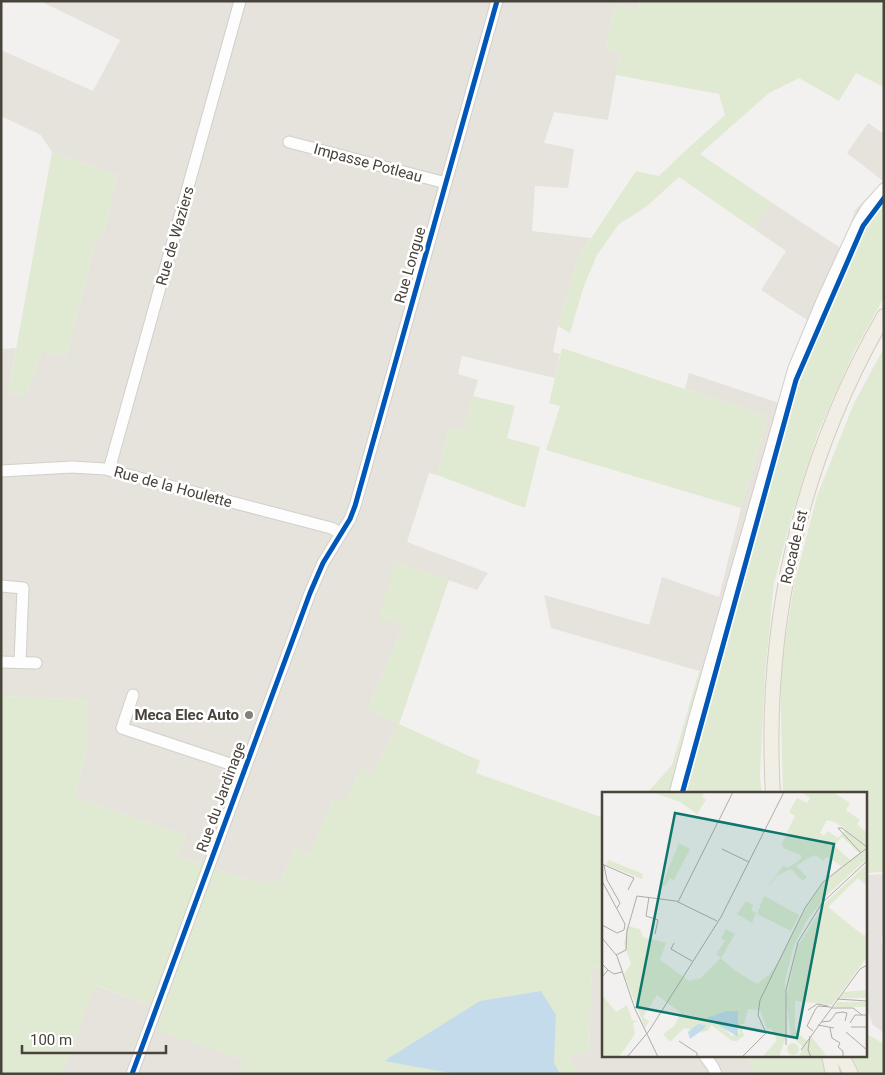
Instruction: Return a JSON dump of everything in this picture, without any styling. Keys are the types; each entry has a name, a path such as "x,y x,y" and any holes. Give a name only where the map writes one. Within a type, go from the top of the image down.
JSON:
{"main road":[{"name":"Rocade Est","path":"773,792 771,725 773,668 783,593 794,538 807,492 831,423 857,365 884,316"},
{"path":"829,1058 833,1074"},
{"path":"843,1058 851,1074"}],"street":[{"name":"Rue de Waziers","path":"109,470 240,1"},
{"name":"Rue Longue","path":"341,533 350,519 357,501 497,1"},
{"name":"Impasse Potleau","path":"290,142 446,183"},
{"path":"676,792 794,368 818,309 858,223 867,208 884,189"},
{"name":"Rue de la Houlette","path":"1,471 81,467 109,470 331,528 341,533"},
{"name":"Rue du Jardinage","path":"132,1074 312,586 341,533"},
{"path":"1,586 23,588 20,662"},
{"path":"1,662 36,663"},
{"path":"133,695 122,728 245,769"},
{"path":"706,1058 716,1074"}],"shaded area":[{"path":"40,1 640,1 638,10 616,4 605,50 620,53 608,120 554,112 544,143 574,149 568,188 535,186 532,231 591,238 578,258 558,326 553,352 560,354 555,378 462,356 458,374 478,380 463,430 449,428 437,475 429,473 407,542 488,573 477,590 396,562 404,625 368,709 399,724 372,773 361,769 345,803 334,798 310,855 295,849 281,882 251,881 178,856 186,836 75,797 88,745 88,700 1,696 1,349 16,348 8,393 26,395 42,351 66,357 94,247 104,232 117,175 52,152 41,135 1,116 1,50 93,91 120,40"},
{"path":"868,123 884,134 884,204 853,242 818,325 761,290 786,251 754,229 771,202 842,249 855,210 883,181 847,153"},
{"path":"689,373 788,405 713,675 551,628 544,595 649,625 662,577 719,597 741,508 768,417 685,389"},
{"path":"884,874 884,936 881,937 884,957 884,1033 873,1025 868,1011 868,875"},
{"path":"602,967 602,1058 746,1058 758,1074 577,1074 569,1055 589,1052 592,968"},
{"path":"94,985 164,1010 156,1030 244,1060 238,1074 62,1074"}],"green space":[{"path":"640,1 881,1 880,3 884,6 884,87 856,73 839,101 799,78 769,93 700,154 771,202 754,229 679,177 646,207 619,224 597,255 584,286 570,333 558,326 578,258 636,171 659,176 725,115 719,94 616,75 620,53 605,50 616,4 638,10"},
{"path":"52,152 117,175 104,232 94,247 66,357 42,351 26,395 8,393"},
{"path":"884,204 884,297 853,354 819,430 792,515 774,583 765,674 760,776 762,792 648,792 672,765 699,671 713,675 794,380 853,242"},
{"path":"562,348 768,417 741,508 546,450 560,406 549,403"},
{"path":"884,348 884,872 868,873 868,792 783,792 780,673 794,585 817,496 854,403"},
{"path":"473,396 515,406 507,438 540,447 525,508 437,475 449,428 463,430"},
{"path":"396,562 449,580 399,724 368,709 404,625 378,619"},
{"path":"1,696 88,700 88,745 75,797 186,836 178,856 251,881 281,882 295,849 310,854 334,798 345,803 361,769 372,773 399,724 480,761 476,773 602,817 602,967 592,968 589,1052 569,1055 577,1074 560,1074 553,1063 556,1016 384,1060 455,1074 238,1074 243,1060 155,1030 164,1010 95,985 62,1074 1,1074"},
{"path":"868,1034 884,1044 884,1074 860,1074 850,1058 868,1058"},
{"path":"746,1058 822,1058 827,1074 758,1074"}],"water":[{"path":"541,991 556,1015 554,1063 560,1074 455,1074 384,1061 480,1001"}],"cycle path":[{"path":"132,1074 310,593 323,563 350,519 355,506 497,1"},
{"path":"683,792 796,380 863,226 884,198"}],"place":[{"name":"Meca Elec Auto","path":"249,715"}]}
